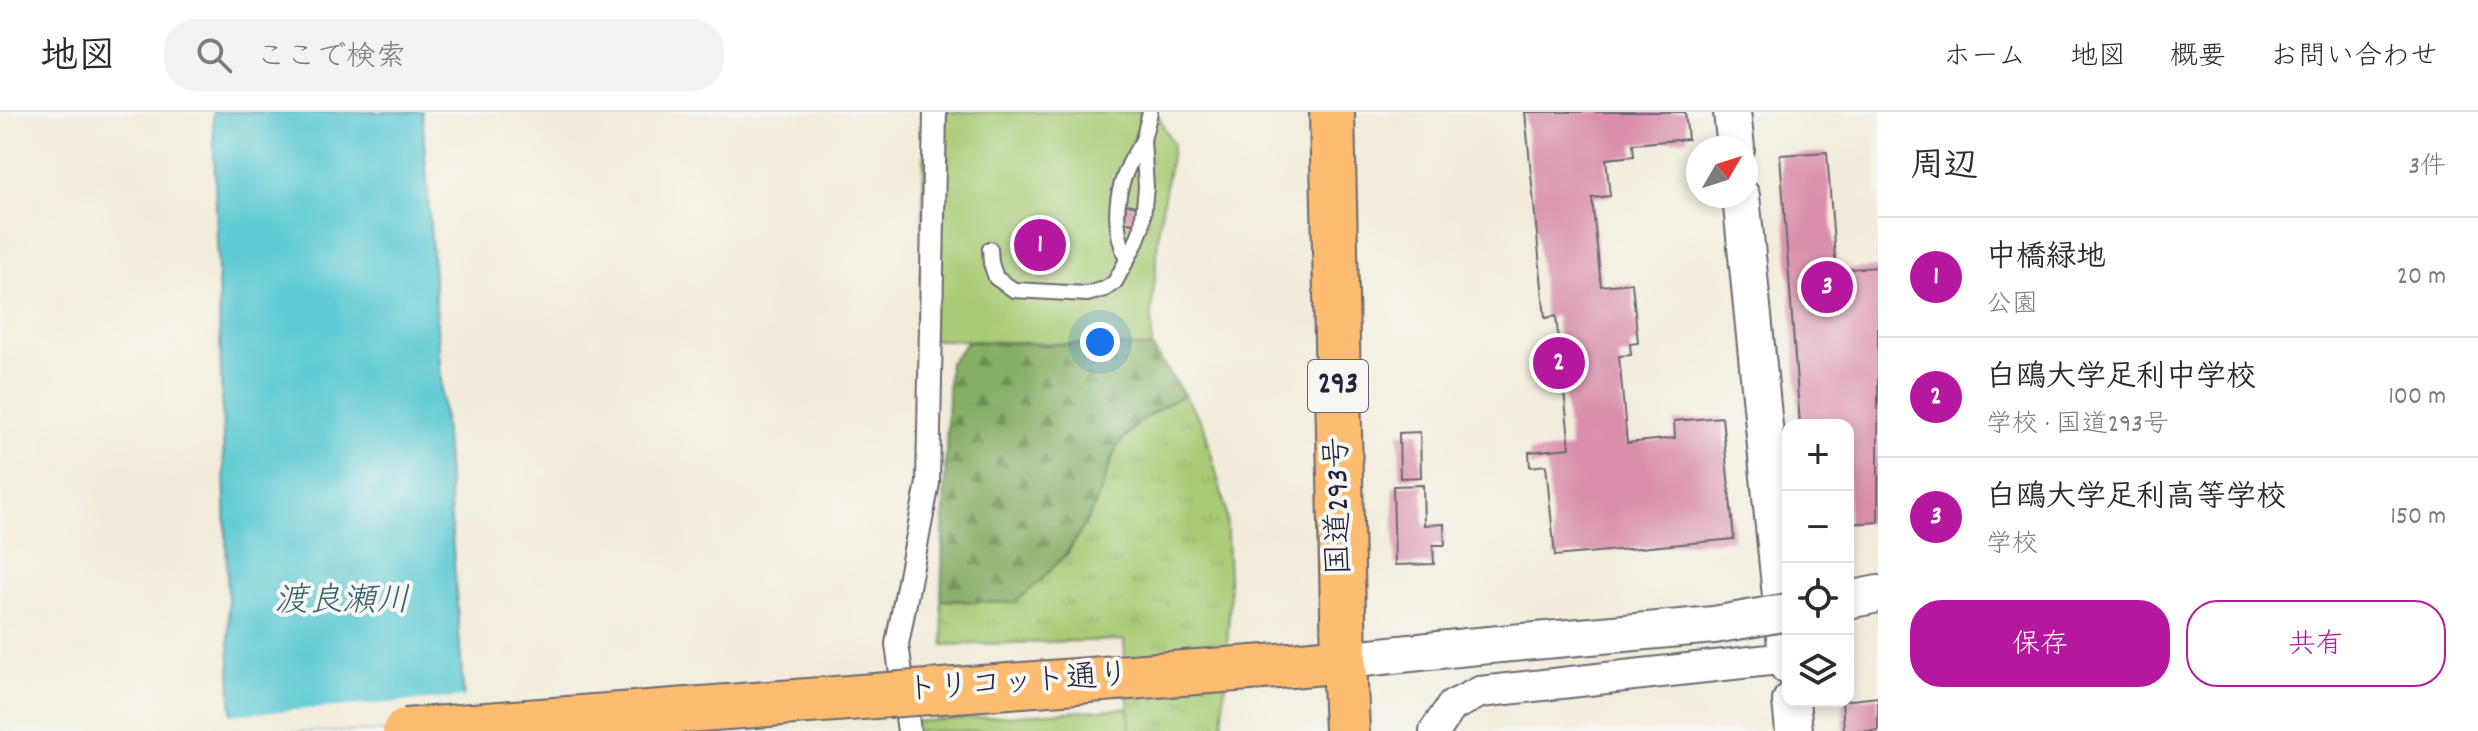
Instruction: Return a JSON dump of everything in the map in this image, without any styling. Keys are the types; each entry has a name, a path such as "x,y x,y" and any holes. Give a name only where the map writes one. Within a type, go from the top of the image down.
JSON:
{"main road":[{"name":"国道293号","path":"1332,112 1347,731"},
{"name":"トリコット通り","path":"405,731 1344,660"}],"street":[{"path":"909,731 897,644 928,483 935,112"},
{"path":"1732,112 1735,136"},
{"path":"1742,208 1785,635"},
{"path":"1854,599 1878,594"},
{"path":"1344,660 1714,625 1782,613"},
{"path":"1435,731 1452,706 1480,692 1782,659"},
{"path":"1792,707 1794,731"}],"lane":[{"path":"1127,260 1121,245 1117,205 1121,181 1143,140 1150,112"},
{"path":"990,249 996,278 1014,290 1087,294 1105,289 1115,282 1142,227 1146,169 1143,140"}],"green space":[{"path":"925,112 1156,112 1173,145 1159,226 1152,347 920,339"},
{"path":"967,342 1152,347 1184,395 1147,417 1123,438 1075,541 1054,567 1014,603 941,600 949,363"},
{"path":"1184,395 1204,426 1226,510 1230,600 1222,731 1130,731 1124,640 944,645 941,600 970,601 1067,555 1098,496 1117,447 1142,419"},
{"path":"1129,708 1130,731 899,731 909,722"}],"water":[{"name":"渡良瀬川","path":"213,112 422,112 466,731 232,731"}],"pier":[{"path":"468,697 470,731 228,731 227,715"}],"building":[{"path":"1525,112 1685,112 1686,139 1633,144 1634,156 1606,159 1610,196 1592,198 1601,286 1632,283 1638,343 1630,344 1631,355 1619,356 1627,443 1675,438 1674,421 1722,417 1734,539 1555,556 1546,465 1530,467 1529,452 1570,448 1556,316 1545,318"},
{"path":"1827,152 1836,270 1878,267 1878,522 1854,524 1854,419 1800,419 1780,155"},
{"path":"1126,204 1137,206 1135,223 1125,222"},
{"path":"1420,432 1421,477 1400,478 1399,433"},
{"path":"1423,485 1424,525 1444,524 1445,545 1433,545 1434,564 1395,565 1393,486"},
{"path":"1878,697 1878,731 1844,731 1842,707 1854,707 1854,700"}],"place":[{"name":"中橋緑地","path":"1040,245"},
{"name":"白鴎大学足利高等学校","path":"1827,287"},
{"name":"白鴎大学足利中学校","path":"1559,363"}]}
